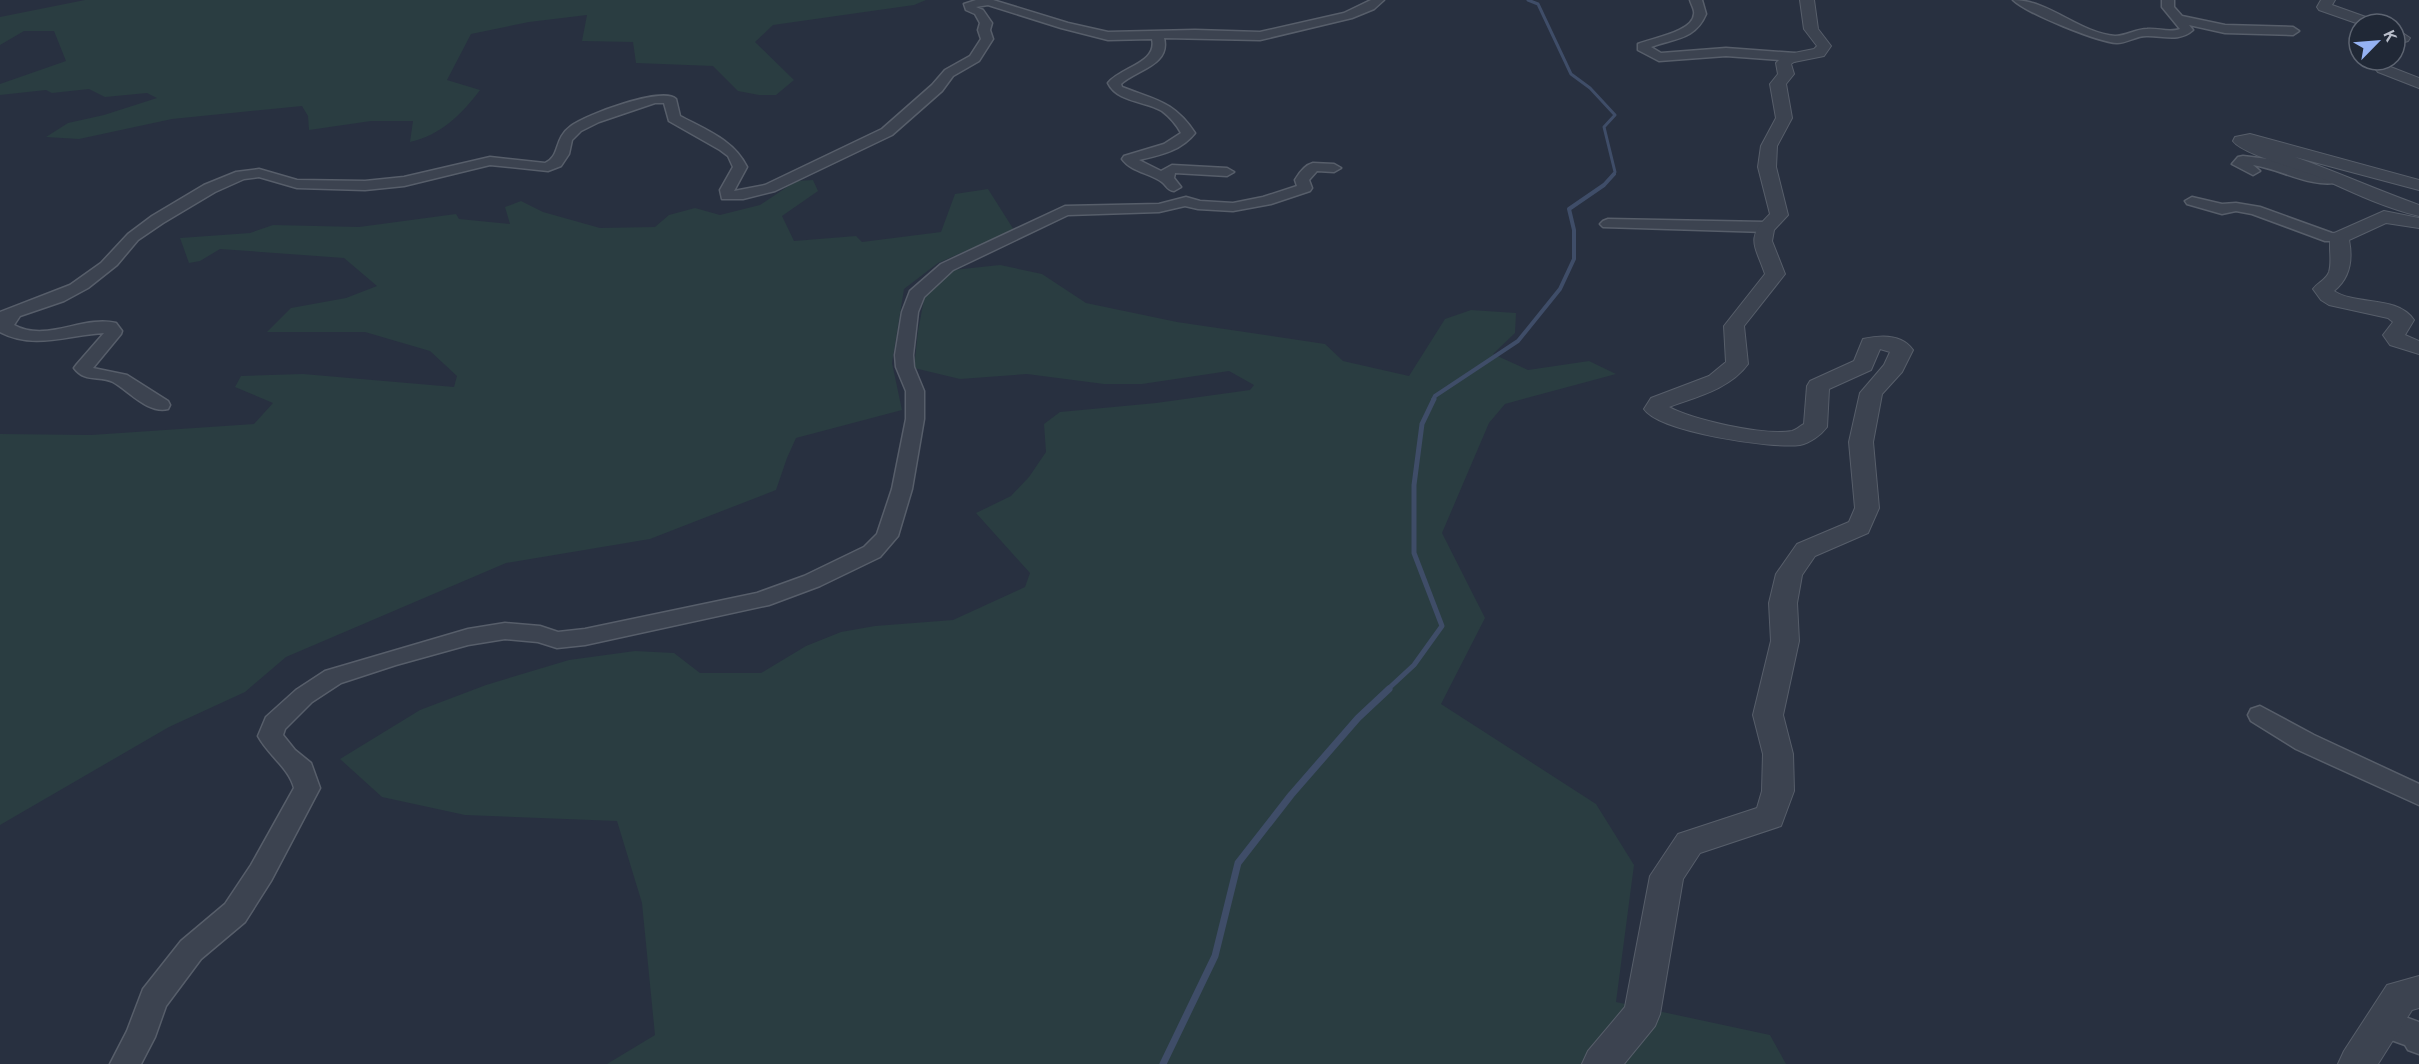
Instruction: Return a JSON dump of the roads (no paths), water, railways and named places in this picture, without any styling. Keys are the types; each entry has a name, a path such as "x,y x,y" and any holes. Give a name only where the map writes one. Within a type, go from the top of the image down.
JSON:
{"street":[{"path":"530,185 558,163 564,154 565,139 581,125 647,101 664,98 670,99 671,111 677,121 714,140 734,154 740,167 727,190 727,196 743,195 770,188 887,132 937,88 949,73 975,58 987,39 984,30 985,19 979,12 970,8 970,4 979,2 1000,5 1065,26 1108,36 1157,36 1267,35 1348,16 1370,7 1378,0"},
{"path":"1696,0 1700,14 1695,27 1642,47 1646,51 1666,57 1726,52 1795,57"},
{"path":"1601,1064 1642,1014 1667,876 1689,843 1770,817 1778,792 1778,754 1768,715 1785,641 1783,603 1789,574 1806,550 1859,527 1867,508 1861,442 1871,393 1894,367 1902,350 1886,342 1871,344 1863,365 1818,386 1815,427 1798,438 1756,437 1675,420 1655,409 1659,403 1717,381 1737,364 1734,326 1775,274 1763,242 1766,227 1779,215 1767,167 1769,146 1784,118 1778,84 1785,74 1782,63 1789,58 1819,53 1824,46 1811,29 1807,0"},
{"path":"2019,0 2090,31 2117,40 2131,34 2146,32 2173,36 2187,30 2168,7 2168,0"},
{"path":"2328,0 2324,7 2347,15"},
{"path":"2179,19 2225,29 2293,31"},
{"path":"1157,36 1160,43 1159,52 1153,61 1132,69 1114,83 1117,89 1173,111 1188,134 1175,144 1129,159 1131,162 1167,179 1186,201 1217,207 1266,201 1305,188 1302,180 1313,167 1334,168"},
{"path":"2391,72 2419,83"},
{"path":"2419,185 2250,139 2241,141 2356,189 2419,211"},
{"path":"161,405 121,379 88,373 83,368 112,334 110,327 25,337 13,334 4,327 7,315 74,290 101,271 132,238 181,205 238,175 254,173 295,184 375,185 430,177 489,161 502,160 531,168 558,163"},
{"path":"2253,171 2240,164 2244,160 2268,163 2325,180 2335,179"},
{"path":"1167,179 1166,174 1172,169 1180,168 1227,172"},
{"path":"126,1064 140,1037 153,999 191,950 236,913 261,873 307,788 302,770 286,757 270,736 274,724 288,708 333,677 468,637 505,631 540,634 557,640 585,637 761,600 812,581 872,552 887,536 902,489 915,419 915,391 905,367 904,355 910,312 916,296 946,267 992,248 1065,211 1159,208 1186,201"},
{"path":"2192,201 2222,209 2236,207 2255,210 2330,238 2339,238 2384,217 2419,224"},
{"path":"1608,224 1766,227"},
{"path":"2339,238 2341,248 2337,278 2332,285 2323,289 2324,293 2329,298 2345,303 2384,309 2398,314 2404,320 2394,335 2397,341 2419,348"},
{"path":"2260,715 2305,742 2419,795"},
{"path":"2357,1064 2400,997 2419,992"},
{"path":"2383,1023 2416,1035 2419,1040"}],"waterway":[{"path":"1528,0 1538,4 1571,74 1590,88 1615,115 1604,127 1615,172 1613,175"},
{"path":"1433,400 1435,396 1518,341 1560,289 1574,259 1574,230 1569,209 1604,185 1614,174"},
{"path":"1387,690 1414,665 1442,626 1414,553 1414,485 1422,424 1434,399"},
{"path":"1163,1064 1215,956 1238,863 1291,795 1358,718 1389,689"}]}
